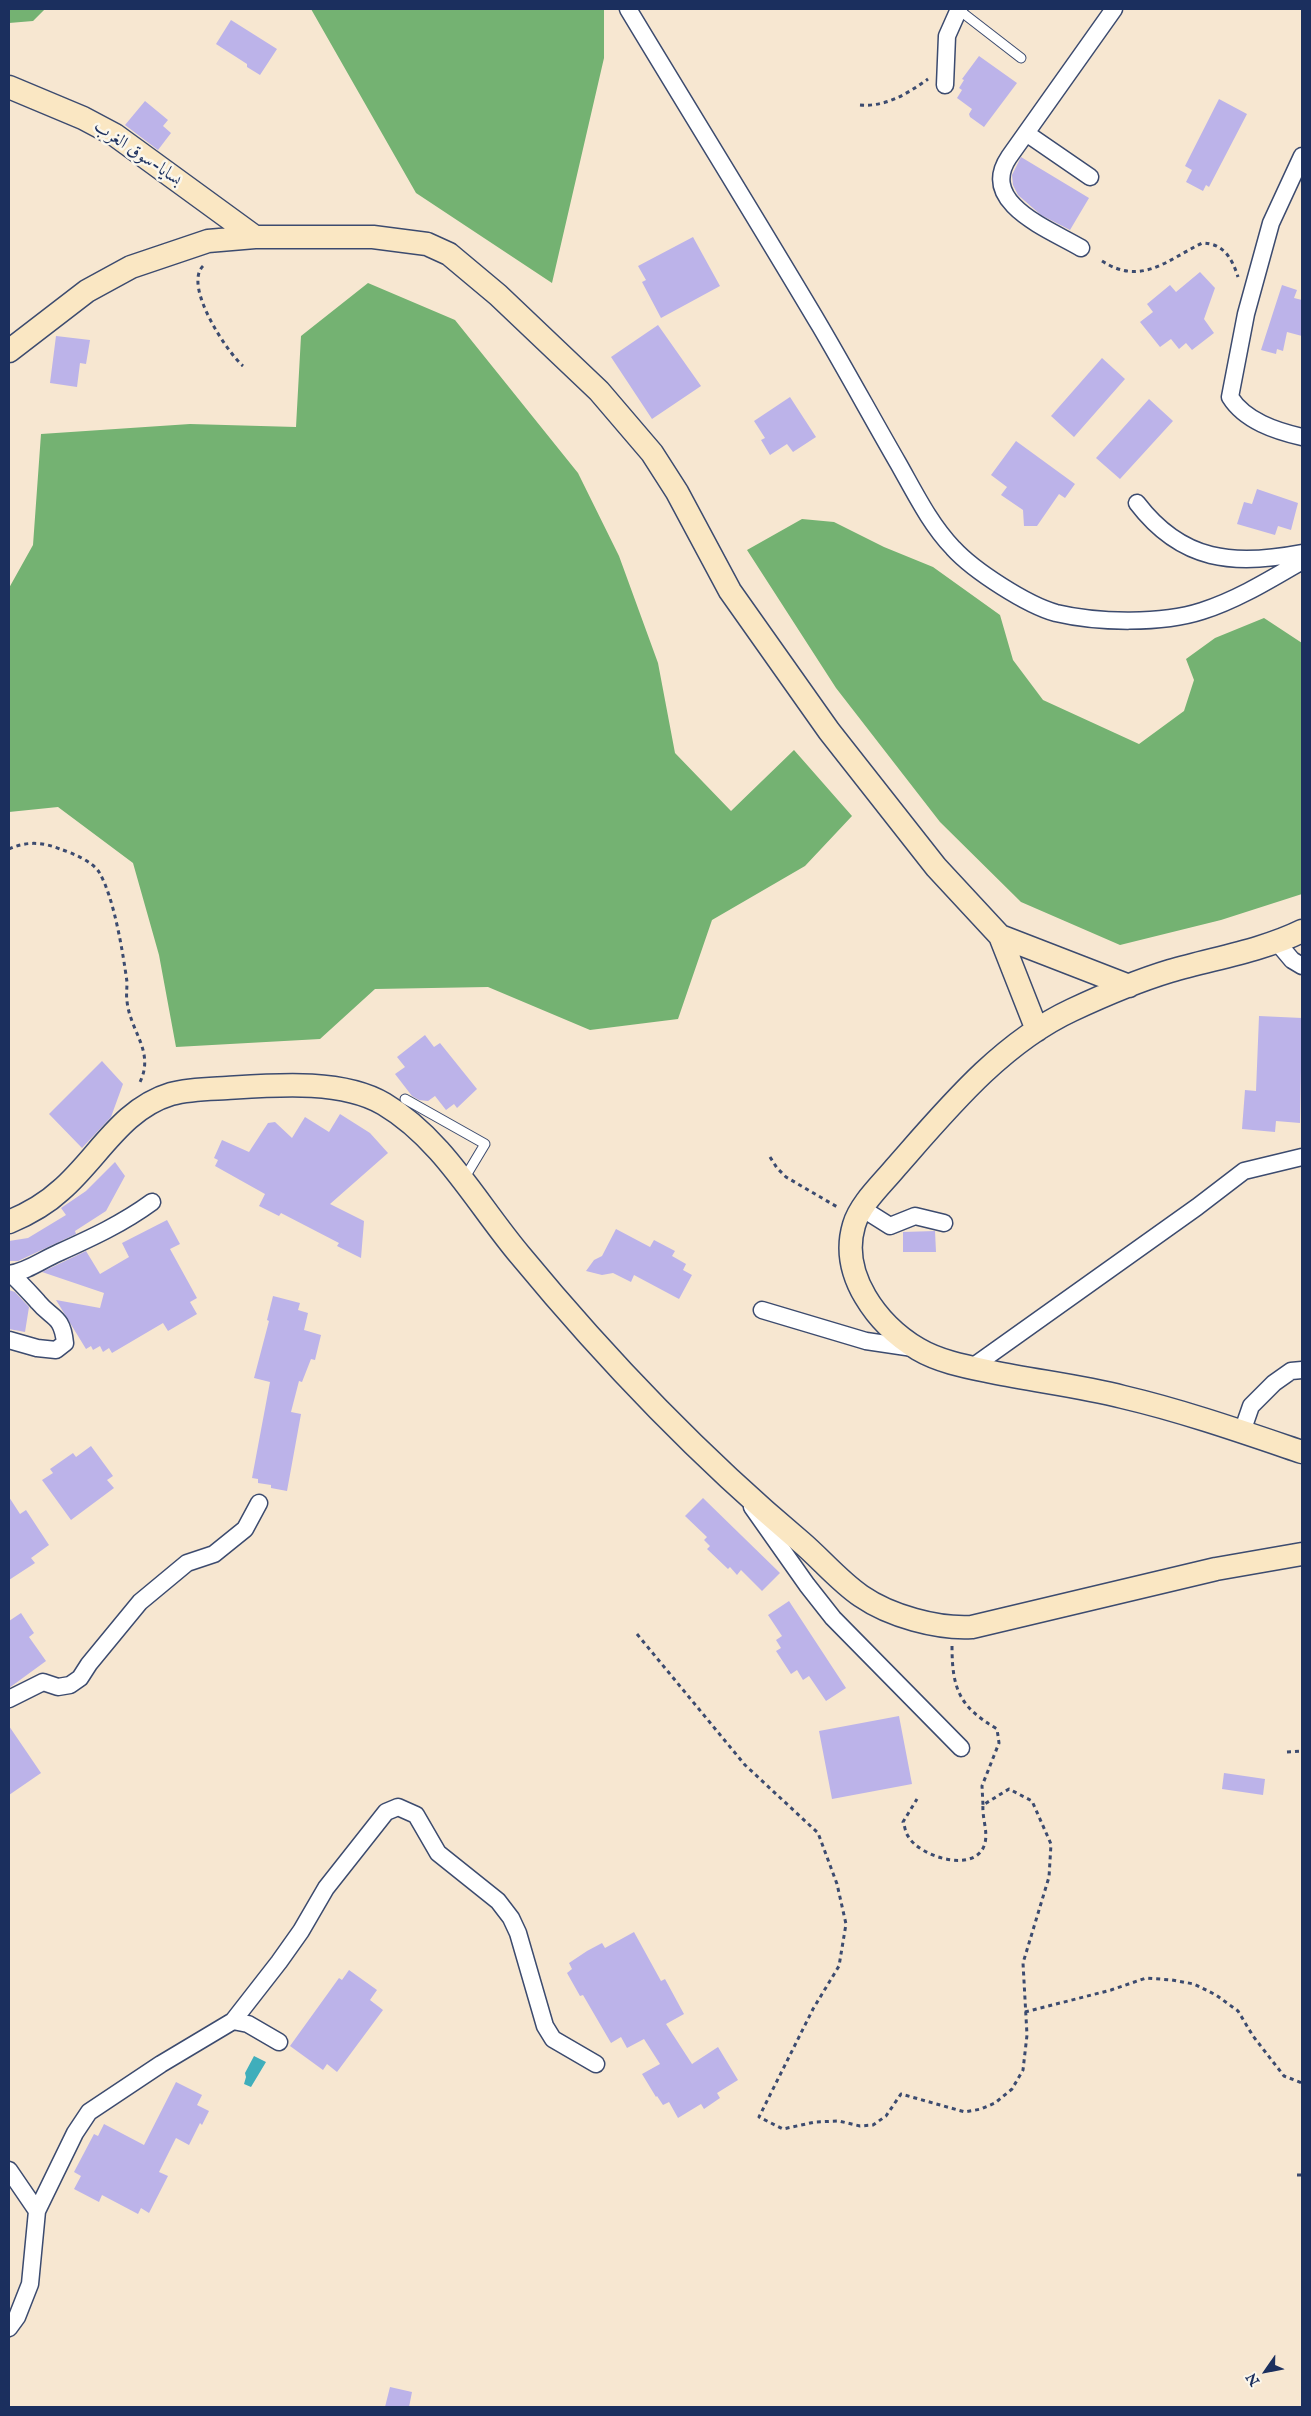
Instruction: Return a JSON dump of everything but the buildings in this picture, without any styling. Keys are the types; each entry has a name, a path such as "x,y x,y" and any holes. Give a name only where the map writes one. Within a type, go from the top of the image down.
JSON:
{"street":[{"path":"628,9 821,328 930,520 954,550 1029,602 1056,612 1094,618 1134,620 1169,618 1202,611 1241,594 1302,561"},
{"path":"945,85 946,36 959,9"},
{"path":"1081,248 1016,209 1006,196 1001,184 1000,174 1003,165 1114,9"},
{"name":"بسايا-سوق الغرب","path":"9,87 83,118 115,136 255,237"},
{"path":"1026,133 1090,177"},
{"path":"1302,156 1271,222 1246,314 1230,397 1236,405 1276,431 1302,438"},
{"path":"9,350 87,291 131,267 208,241 255,237 373,237 426,244 449,254 538,332 600,391 652,452 677,492 730,591 829,732 936,867 1000,936 1037,1030"},
{"path":"1136,503 1146,516 1168,536 1192,550 1206,555 1262,558 1302,553"},
{"path":"918,1349 886,1323 864,1295 857,1281 852,1262 858,1217 910,1152 984,1072 1037,1030 1070,1010 1171,971 1210,962 1276,941 1302,930"},
{"path":"1000,936 1128,986"},
{"path":"1276,941 1292,960 1302,966"},
{"path":"9,1222 32,1212 61,1191 130,1116 160,1098 194,1090 310,1085 365,1095 384,1103 396,1112 446,1158 512,1246 579,1325 744,1494 861,1596 900,1615 952,1628 972,1627 1216,1569 1302,1554"},
{"path":"971,1368 1197,1207 1244,1171 1302,1157"},
{"path":"10,1274 39,1264 96,1237 127,1220 152,1202"},
{"path":"858,1217 890,1226 915,1216 944,1223"},
{"path":"9,1340 37,1348 56,1350 65,1343 64,1331 54,1315 39,1304 29,1289 10,1274"},
{"path":"762,1310 866,1341 918,1349 971,1368 1122,1396 1302,1452"},
{"path":"1242,1432 1251,1406 1274,1383 1291,1371 1302,1370"},
{"path":"744,1494 786,1556 833,1618 961,1748"},
{"path":"9,1699 43,1682 58,1687 70,1685 80,1678 89,1664 140,1602 187,1563 214,1554 245,1529 259,1503"},
{"path":"9,2328 17,2316 30,2284 37,2211 75,2133 89,2112 161,2064 233,2021 285,1954 326,1888 386,1812 398,1807 416,1814 438,1853 498,1901 518,1933 545,2026 553,2039 596,2064"},
{"path":"233,2021 248,2024 279,2042"},
{"path":"9,2170 37,2211"}],"lane":[{"path":"959,9 1021,58"},
{"path":"405,1099 485,1144 463,1180"}],"path":[{"path":"860,105 876,106 906,94 945,67"},
{"path":"1102,262 1115,270 1129,273 1142,272 1157,267 1202,243 1210,243 1222,248 1235,266 1238,278 1237,284"},
{"path":"205,263 200,268 198,284 206,308 219,337 235,360 244,366"},
{"path":"9,849 26,843 45,843 84,860 98,871 110,898 127,984 127,1002 130,1016 145,1056 145,1073 138,1086 130,1116"},
{"path":"770,1157 786,1177 858,1217"},
{"path":"917,1799 903,1822 908,1837 920,1848 948,1860 964,1861 978,1856 985,1844 982,1786 999,1743 997,1729 970,1711 959,1696 954,1674 952,1628"},
{"path":"637,1634 745,1765 818,1833 837,1884 846,1924 839,1966 813,2009 759,2117 783,2129 815,2122 839,2121 860,2126 873,2125 886,2116 901,2094 965,2112 981,2109 995,2103 1012,2089 1023,2070 1027,2034 1023,1962 1049,1877 1051,1844 1032,1801 1009,1789 983,1805"},
{"path":"1287,1752 1302,1751"},
{"path":"1025,2012 1111,1990 1146,1978 1194,1984 1216,1995 1238,2011 1253,2036 1284,2076 1302,2083"},
{"path":"1297,2175 1302,2175"}],"green space":[{"path":"9,9 45,9 33,21 9,23"},
{"path":"311,9 604,9 604,58 552,283 416,193"},
{"path":"368,283 455,320 578,473 619,556 658,663 675,753 731,811 794,750 852,816 805,866 712,920 678,1019 590,1030 488,987 375,989 320,1039 176,1047 159,955 133,863 58,807 9,812 9,588 33,545 41,434 190,424 296,427 301,336"},
{"path":"802,519 834,522 884,547 933,567 1000,615 1013,660 1043,700 1139,744 1184,711 1194,680 1186,659 1215,638 1264,618 1302,643 1302,894 1221,920 1120,945 1021,902 940,822 836,688 747,550"}],"water":[{"path":"254,2056 266,2062 251,2087 244,2084 245,2073"}]}
